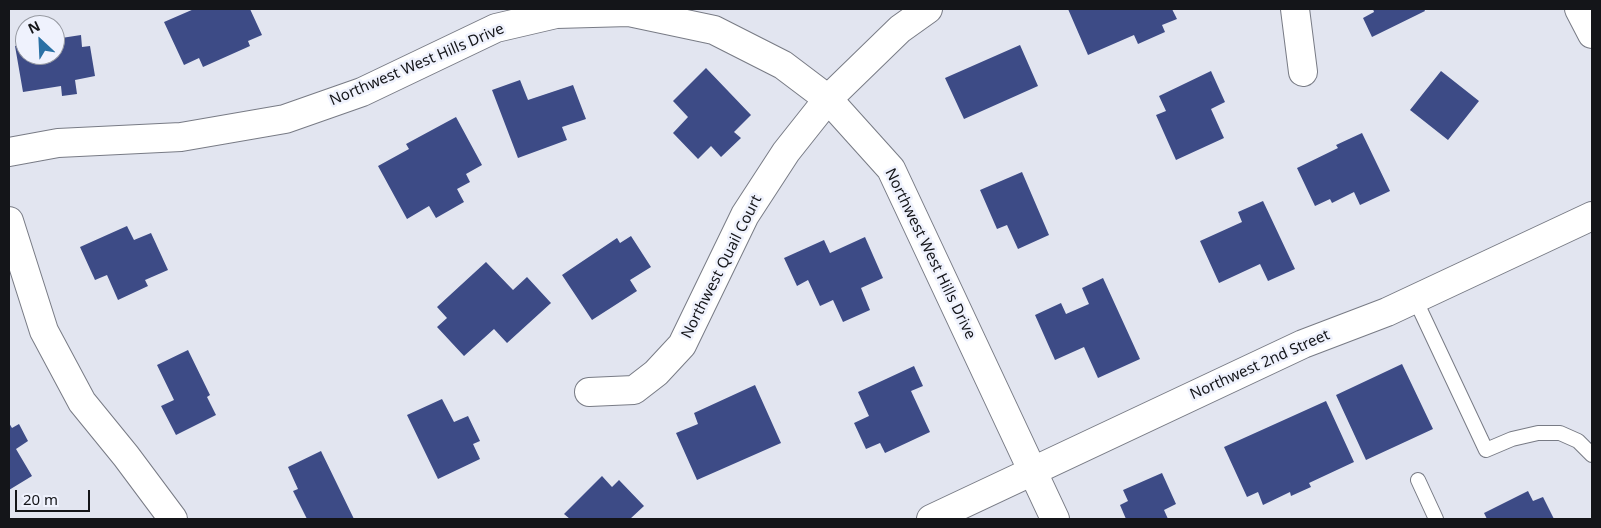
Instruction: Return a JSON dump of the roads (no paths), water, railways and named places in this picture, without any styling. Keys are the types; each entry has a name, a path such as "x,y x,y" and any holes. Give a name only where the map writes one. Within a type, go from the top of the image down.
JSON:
{"street":[{"name":"Northwest Quail Court","path":"588,392 634,390 656,373 682,345 745,215 786,152 828,99 900,30 928,9"},
{"path":"1295,9 1303,72"},
{"path":"1579,9 1592,34"},
{"name":"Northwest West Hills Drive","path":"9,152 58,143 181,137 285,119 362,92 492,18 629,12 714,30 783,65 828,99 891,169 1055,519"},
{"name":"Northwest 2nd Street","path":"931,519 1303,344 1416,299 1589,220"},
{"path":"9,221 44,331 73,386 82,402 126,456 173,519"}],"lane":[{"path":"1416,299 1486,450 1512,439 1538,433 1560,433 1578,441 1592,455"},
{"path":"1418,480 1436,519"}]}
